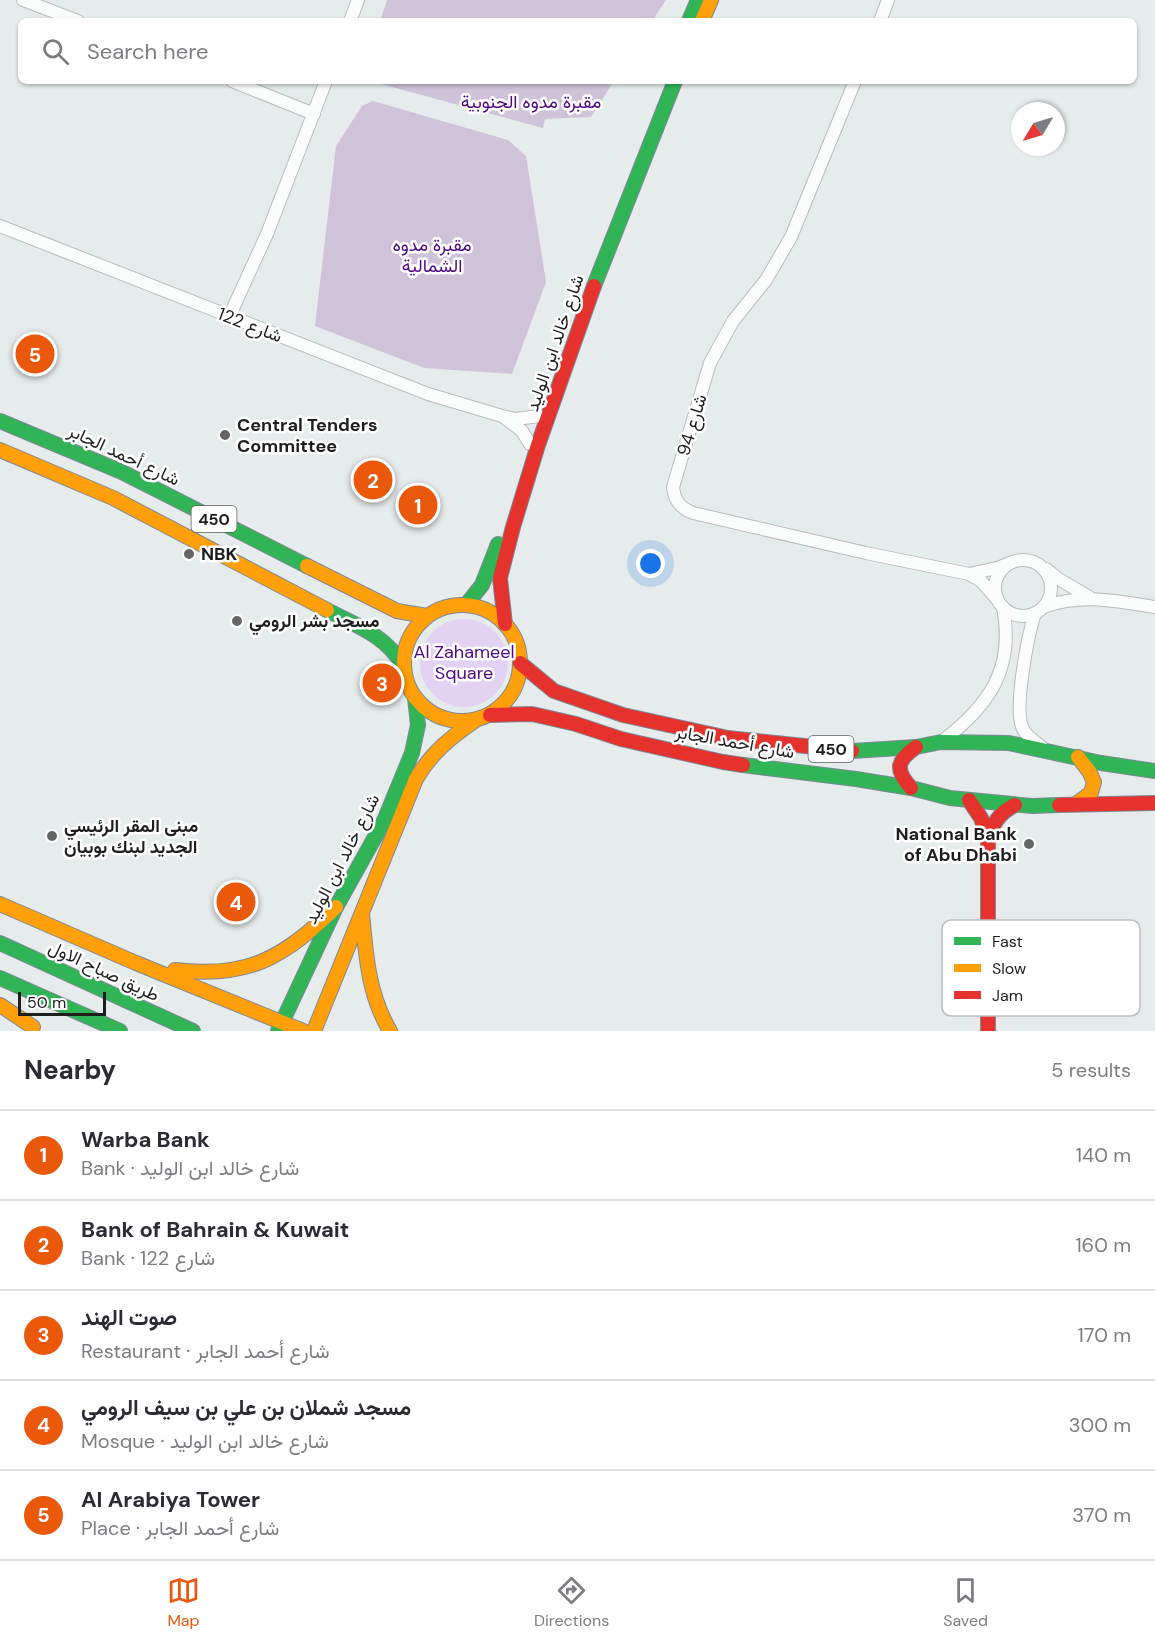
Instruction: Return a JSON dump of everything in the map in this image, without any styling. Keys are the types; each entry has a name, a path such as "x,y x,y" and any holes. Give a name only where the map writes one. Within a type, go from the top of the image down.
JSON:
{"main road":[{"path":"690,18 698,0"},
{"path":"703,18 711,0"},
{"name":"شارع خالد ابن الوليد","path":"466,605 476,597 486,581 591,264 664,84"},
{"name":"شارع خالد ابن الوليد","path":"505,624 500,578 528,477 594,286 674,84"},
{"name":"شارع أحمد الجابر","path":"0,421 122,472 397,611 427,616"},
{"name":"450","path":"0,450 113,498 380,638 394,650 403,665 405,677 415,698 436,716 462,722 490,715 500,708 515,688 520,663"},
{"path":"359,627 374,625 382,620 386,614 384,605"},
{"path":"466,605 491,613 505,624 513,636 520,663"},
{"name":"450","path":"427,616 445,607 466,605"},
{"path":"403,665 407,643 412,633 427,616"},
{"name":"شارع أحمد الجابر","path":"520,663 548,687 579,700 623,715 728,738 854,751 916,747 941,742 1009,743 1155,771"},
{"name":"شارع خالد ابن الوليد","path":"280,1027 336,907 384,821 412,753 418,725 415,698"},
{"path":"576,724 572,721 570,711 579,700"},
{"name":"شارع أحمد الجابر","path":"490,715 532,714 576,724 621,739 723,762 911,788 969,800 1015,805 1155,803"},
{"name":"شارع خالد ابن الوليد","path":"314,1031 416,779 425,763 446,741 476,720"},
{"path":"911,788 900,775 898,767 901,759 916,747"},
{"path":"1076,804 1092,794 1095,785 1094,778 1078,757"},
{"path":"969,800 981,818 988,841 988,920"},
{"path":"988,841 995,819 1004,810 1015,805"},
{"path":"0,904 280,1027 303,1031"},
{"path":"136,963 204,974 239,970 265,962 288,950 311,932 336,907"},
{"path":"362,913 369,987 381,1018 390,1031"},
{"name":"طريق صباح الاول","path":"0,943 193,1031"},
{"path":"0,978 120,1031"},
{"path":"0,1005 38,1029"},
{"path":"0,1012 38,1029"}],"street":[{"path":"23,0 70,18"},
{"path":"351,18 358,0"},
{"path":"881,18 888,0"},
{"path":"239,84 314,114"},
{"path":"229,317 267,234 325,84"},
{"name":"شارع 94","path":"854,84 791,237 766,280 733,321 710,363 673,487 674,495 685,510 693,513 969,574 1010,563"},
{"name":"شارع 122","path":"0,226 428,394 502,416 516,418 539,416"},
{"name":"شارع 122","path":"502,416 516,425 530,444"},
{"path":"941,742 973,715 999,676 1007,629 996,591 996,580 1002,570 1010,563 1029,560 1090,598"},
{"path":"1042,566 1050,579 1051,594 1039,610 1028,638 1019,714 1023,730 1044,749"},
{"name":"شارع 94","path":"969,574 986,586 1001,604"},
{"path":"1001,604 1009,611 1021,616 1074,598 1155,607"}],"green space":[{"path":"387,0 666,0 654,18 381,18"},
{"name":"مقبرة مدوه الجنوبية","path":"381,84 612,84 591,117 545,119 543,128"},
{"name":"مقبرة مدوه الشمالية","path":"373,101 508,140 526,156 546,282 512,374 424,368 315,326 336,146 362,106"},
{"name":"Al Zahameel Square","path":"464,619 481,622 495,632 505,646 508,663 505,680 495,694 481,704 464,707 447,704 433,694 423,680 420,663 423,646 433,632 447,622"}],"traffic: fast":[{"path":"690,18 698,0"},
{"path":"594,286 674,84"},
{"path":"0,421 122,472 307,566"},
{"path":"466,605 482,585 498,544"},
{"path":"327,610 379,639 388,646 403,665"},
{"path":"278,1031 336,907 384,821 412,753 418,725 415,698"},
{"path":"852,751 916,747 941,742 1009,743 1101,763 1155,771"},
{"path":"743,765 856,779 911,788 950,798 1032,806 1059,805"},
{"path":"0,943 193,1031"},
{"path":"0,978 120,1031"}],"traffic: slow":[{"path":"703,18 711,0"},
{"path":"0,450 113,498 327,610"},
{"path":"307,566 397,611 427,616"},
{"path":"462,605 484,609 503,622 516,641 520,663 516,685 503,704 484,717 462,721 440,717 421,704 408,685 404,663 408,641 421,622 440,609 462,605"},
{"path":"314,1031 416,779 442,746 476,720"},
{"path":"1076,804 1091,793 1094,782 1078,757"},
{"path":"0,904 136,963 303,1031"},
{"path":"175,970 224,971 264,961 299,939 336,907"},
{"path":"362,913 373,988 390,1031"},
{"path":"0,1005 33,1027"}],"traffic: jam":[{"path":"505,624 500,578 513,527 538,445 594,286"},
{"path":"520,663 554,691 623,715 728,738 852,751"},
{"path":"490,715 532,714 576,724 621,739 743,765"},
{"path":"911,788 902,776 900,766 901,761 916,747"},
{"path":"969,800 981,818 988,841"},
{"path":"1059,805 1155,803"},
{"path":"988,920 988,841 997,820 1015,805"},
{"path":"988,1016 988,1031"}],"place":[{"name":"Al Arabiya Tower","path":"35,354"},
{"name":"Central Tenders Committee","path":"225,435"},
{"name":"Bank of Bahrain & Kuwait","path":"373,480"},
{"name":"Warba Bank","path":"418,505"},
{"name":"NBK","path":"189,554"},
{"name":"مسجد بشر الرومي","path":"237,621"},
{"name":"صوت الهند","path":"382,683"},
{"name":"مبنى المقر الرئيسي الجديد لبنك بوبيان","path":"52,836"},
{"name":"National Bank of Abu Dhabi","path":"1029,844"},
{"name":"مسجد شملان بن علي بن سيف الرومي","path":"236,902"}]}
